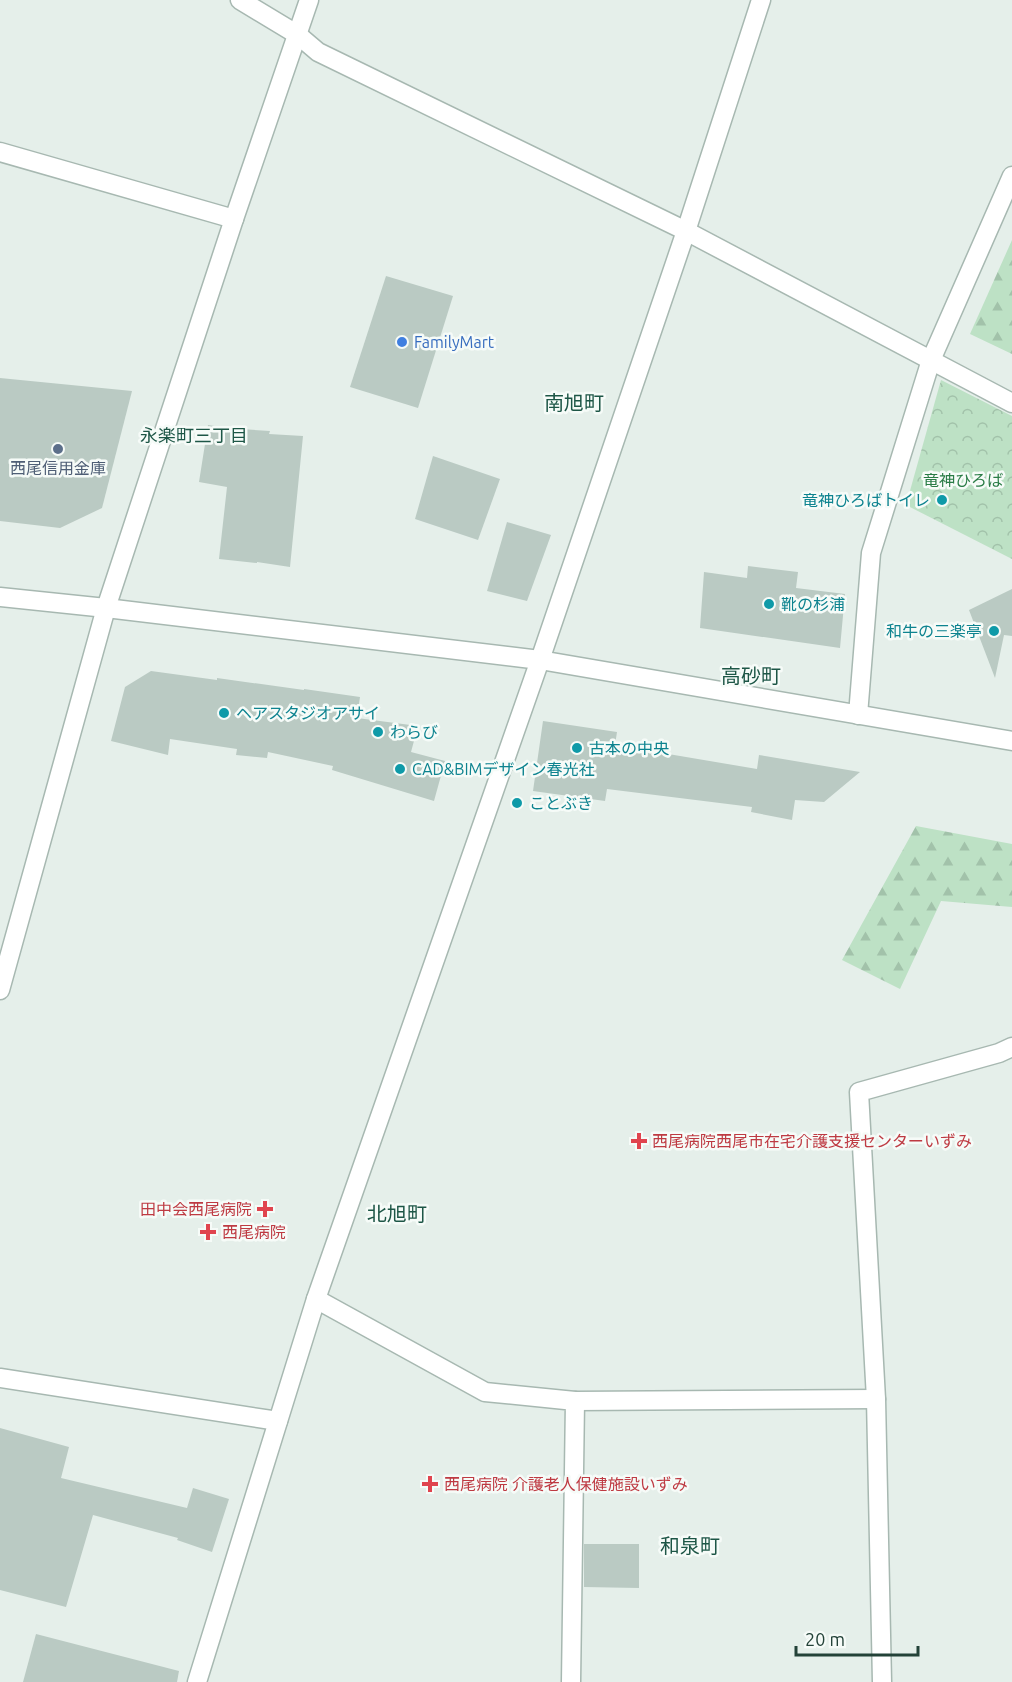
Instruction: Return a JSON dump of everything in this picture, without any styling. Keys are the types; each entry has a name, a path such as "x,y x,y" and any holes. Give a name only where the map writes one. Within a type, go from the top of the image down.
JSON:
{"street":[{"path":"240,0 298,35 318,52 686,231 1012,403"},
{"path":"0,990 106,608 309,0"},
{"path":"197,1682 316,1299 540,660 686,231 761,0"},
{"path":"0,152 234,219"},
{"path":"858,715 871,553 931,360 1012,176"},
{"path":"0,597 540,660 1012,741"},
{"path":"882,1682 876,1399 859,1092 999,1053 1012,1047"},
{"path":"316,1299 485,1392 575,1401 876,1399"},
{"path":"0,1378 278,1421"},
{"path":"571,1682 575,1401"}],"green space":[{"path":"1012,240 1012,354 970,334"},
{"name":"竜神ひろば","path":"941,380 1012,416 1012,559 906,505"},
{"path":"916,826 1012,844 1012,907 941,901 900,989 842,960"}],"building":[{"name":"FamilyMart","path":"386,276 453,296 418,408 350,387"},
{"name":"西尾信用金庫","path":"0,378 132,391 102,508 60,528 0,521"},
{"path":"208,425 270,431 269,434 303,436 290,567 219,559 227,487 199,482"},
{"path":"433,456 500,479 478,540 415,519"},
{"path":"507,522 551,535 527,601 487,591"},
{"path":"748,566 798,572 796,588 845,594 840,648 700,628 704,572 747,578"},
{"name":"和牛の三楽亭","path":"1012,589 1012,636 1004,635 995,678 969,610"},
{"path":"151,671 360,697 357,718 418,726 411,752 445,761 434,801 332,770 333,766 268,752 267,758 236,755 237,749 170,739 168,755 111,741 125,687"},
{"path":"543,721 617,732 615,745 757,769 759,755 860,772 824,802 795,800 792,820 751,812 752,807 607,789 605,801 533,791"},
{"path":"0,1428 69,1447 61,1478 187,1508 193,1488 229,1499 212,1552 177,1540 178,1538 93,1515 66,1607 0,1590"},
{"path":"584,1544 639,1544 639,1588 584,1587"},
{"path":"36,1634 179,1671 177,1682 23,1682"}],"place":[{"name":"FamilyMart","path":"402,342"},
{"name":"西尾信用金庫","path":"58,449"},
{"name":"竜神ひろばトイレ","path":"942,500"},
{"name":"靴の杉浦","path":"769,604"},
{"name":"和牛の三楽亭","path":"994,631"},
{"name":"ヘアスタジオアサイ","path":"224,713"},
{"name":"わらび","path":"378,732"},
{"name":"古本の中央","path":"577,748"},
{"name":"CAD&BIMデザイン春光社","path":"400,769"},
{"name":"ことぶき","path":"517,803"},
{"name":"西尾病院西尾市在宅介護支援センターいずみ","path":"639,1141"},
{"name":"田中会西尾病院","path":"265,1209"},
{"name":"西尾病院","path":"208,1232"},
{"name":"西尾病院 介護老人保健施設いずみ","path":"430,1484"}],"district":[{"name":"南旭町","path":"574,402"},
{"name":"永楽町三丁目","path":"194,435"},
{"name":"高砂町","path":"751,675"},
{"name":"北旭町","path":"397,1213"},
{"name":"和泉町","path":"690,1545"}]}
